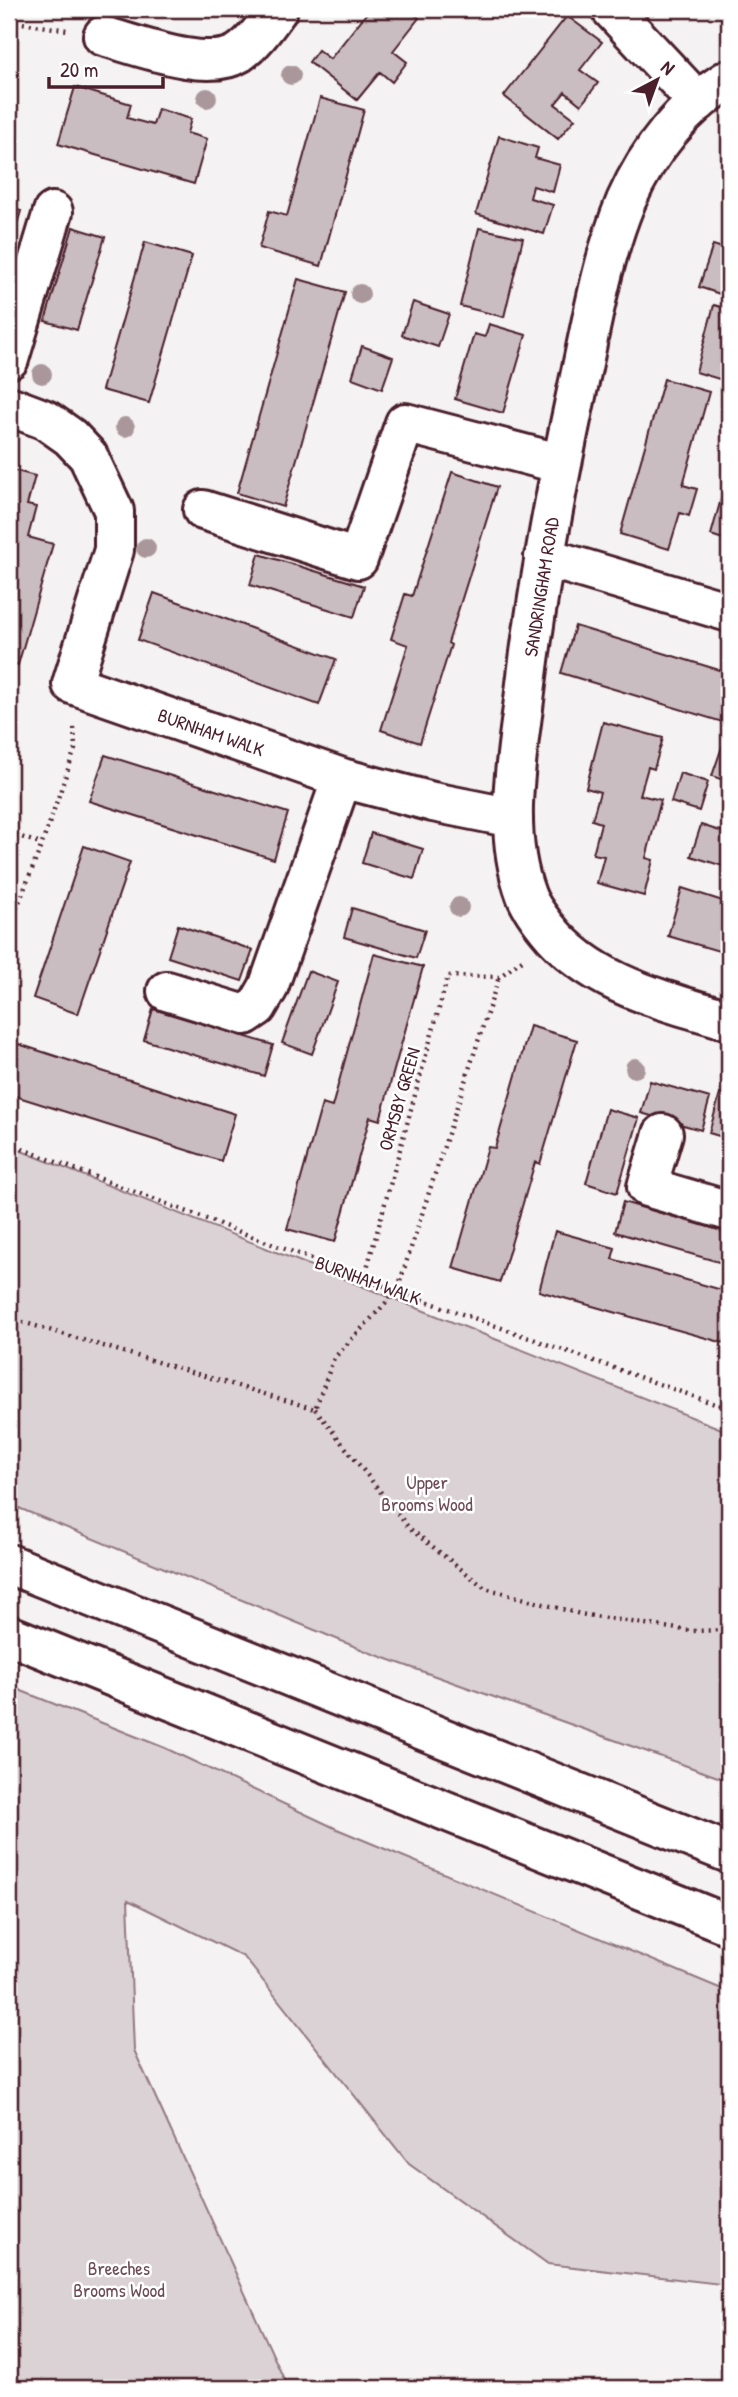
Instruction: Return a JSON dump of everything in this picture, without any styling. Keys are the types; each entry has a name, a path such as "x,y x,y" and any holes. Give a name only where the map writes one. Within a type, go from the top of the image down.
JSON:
{"main road":[{"path":"103,36 196,61 218,60 236,54 252,42 278,9"},
{"path":"611,9 698,102"},
{"name":"SANDRINGHAM ROAD","path":"729,79 698,102 656,146 626,201 613,237 594,311 544,557 516,756 513,818 526,897 554,936 575,957 624,986 657,999 729,1020"},
{"path":"9,359 53,212"},
{"path":"9,406 46,420 70,437 88,456 114,511 114,550 72,684"},
{"path":"203,510 358,559 405,423 562,464"},
{"path":"544,557 729,612"},
{"name":"BURNHAM WALK","path":"72,684 342,778 433,803 513,818"},
{"path":"167,991 245,1015 257,1007 268,988 342,778"},
{"path":"663,1134 647,1187 729,1211"},
{"path":"9,1564 729,1853"},
{"path":"9,1636 729,1925"}],"path":[{"path":"9,21 103,36"},
{"path":"9,928 75,750 72,684"},
{"path":"9,833 42,844"},
{"path":"315,1409 334,1358 397,1291 499,977 554,936"},
{"name":"ORMSBY GREEN","path":"363,1279 448,976 499,977"},
{"name":"BURNHAM WALK","path":"9,1144 363,1279 726,1408"},
{"path":"9,1318 315,1409 410,1528 485,1588 580,1614 691,1631 729,1630"},
{"path":"726,1408 729,1392"}],"green space":[{"name":"Upper Brooms Wood","path":"9,1146 729,1432 729,1781 368,1652 9,1504"},
{"name":"Breeches Brooms Wood","path":"9,1686 165,1748 337,1829 729,1992 729,2285 548,2264 409,2164 244,1957 128,1900 134,2050 288,2388 9,2388"}],"building":[{"path":"370,9 407,9 419,18 393,51 407,62 392,82 380,72 357,100 309,62 318,50 330,59"},
{"path":"567,16 602,42 580,70 598,83 581,105 565,92 555,104 575,119 558,139 504,96"},
{"path":"75,87 131,104 127,118 153,125 158,109 191,119 187,133 207,139 194,184 58,144"},
{"path":"320,98 364,110 321,266 259,248 269,211 287,216"},
{"path":"499,136 538,148 535,158 560,165 553,192 533,186 530,198 553,205 544,234 476,214"},
{"path":"9,208 21,211 9,251"},
{"path":"73,227 105,237 77,330 45,321"},
{"path":"479,228 523,238 504,317 460,306"},
{"path":"145,242 192,256 149,403 102,390"},
{"path":"713,245 729,250 729,297 699,287"},
{"path":"298,279 345,292 283,507 237,493"},
{"path":"413,302 449,314 438,347 402,335"},
{"path":"714,305 729,309 729,382 696,372"},
{"path":"489,324 526,335 503,413 455,399 474,334 485,337"},
{"path":"362,346 393,357 382,389 352,378"},
{"path":"664,379 709,392 683,485 697,489 689,516 680,513 669,549 620,534"},
{"path":"9,469 35,476 27,505 36,507 28,537 53,544 18,665 9,662"},
{"path":"729,470 729,541 711,535"},
{"path":"452,472 497,487 420,743 381,730 408,645 391,639 405,594 412,596"},
{"path":"259,554 364,586 354,617 250,585"},
{"path":"154,593 336,659 319,705 138,640"},
{"path":"575,626 729,673 729,724 561,673"},
{"path":"603,722 663,738 654,769 648,767 640,795 661,800 646,858 653,860 644,896 597,883 604,856 593,854 601,823 592,820 600,792 586,788"},
{"path":"722,747 729,749 729,782 712,776"},
{"path":"105,755 288,813 274,859 89,801"},
{"path":"680,773 708,782 699,811 671,802"},
{"path":"701,825 729,834 729,868 691,856"},
{"path":"371,833 423,849 414,879 362,863"},
{"path":"84,846 130,862 78,1014 33,998"},
{"path":"682,888 729,903 729,954 668,936"},
{"path":"352,908 425,930 416,958 344,937"},
{"path":"178,925 253,950 242,981 168,957"},
{"path":"374,954 423,967 380,1120 370,1117 335,1242 287,1229 322,1104 332,1107"},
{"path":"308,971 338,982 312,1054 282,1043"},
{"path":"153,1009 273,1045 264,1076 144,1040"},
{"path":"530,1026 577,1040 540,1164 535,1162 500,1282 453,1268 488,1147 495,1148"},
{"path":"9,1041 235,1114 221,1161 9,1094"},
{"path":"650,1081 710,1098 701,1130 641,1113"},
{"path":"720,1094 729,1097 729,1139 709,1133"},
{"path":"607,1109 639,1118 617,1193 586,1183"},
{"path":"623,1202 729,1233 729,1265 615,1232"},
{"path":"555,1231 615,1248 612,1259 729,1292 729,1323 724,1343 539,1291"}]}
